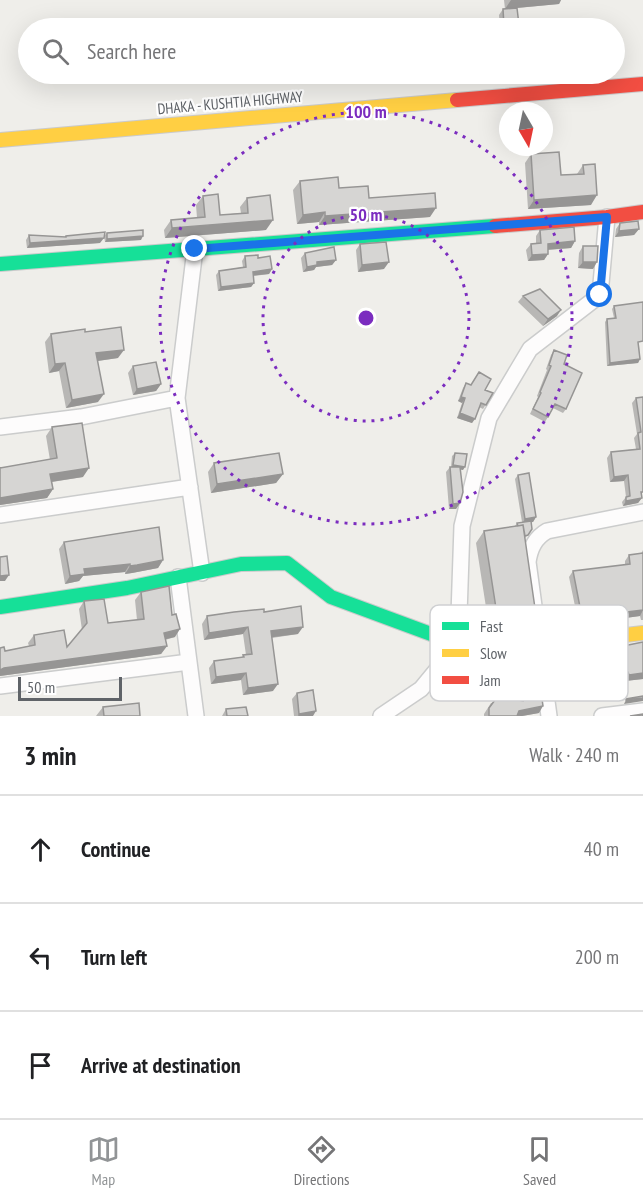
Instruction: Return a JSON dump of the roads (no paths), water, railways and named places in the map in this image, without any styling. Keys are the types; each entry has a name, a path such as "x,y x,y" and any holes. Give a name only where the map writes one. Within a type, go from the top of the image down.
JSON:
{"street":[{"name":"DHAKA - KUSHTIA HIGHWAY","path":"0,140 643,84"},
{"path":"0,264 607,217 643,212"},
{"path":"459,605 462,526 489,418 530,349 600,295 607,217"},
{"path":"195,249 177,398 202,573"},
{"path":"0,427 81,417 177,398"},
{"path":"0,514 190,487"},
{"path":"534,605 528,562 529,551 540,535 547,531 643,512"},
{"path":"0,607 127,588 241,564 286,563 331,597 430,634"},
{"path":"178,577 196,716"},
{"path":"628,635 643,633"},
{"path":"0,686 189,662"},
{"path":"381,716 421,689 430,678"},
{"path":"547,701 549,716"},
{"path":"602,716 643,711"}]}
